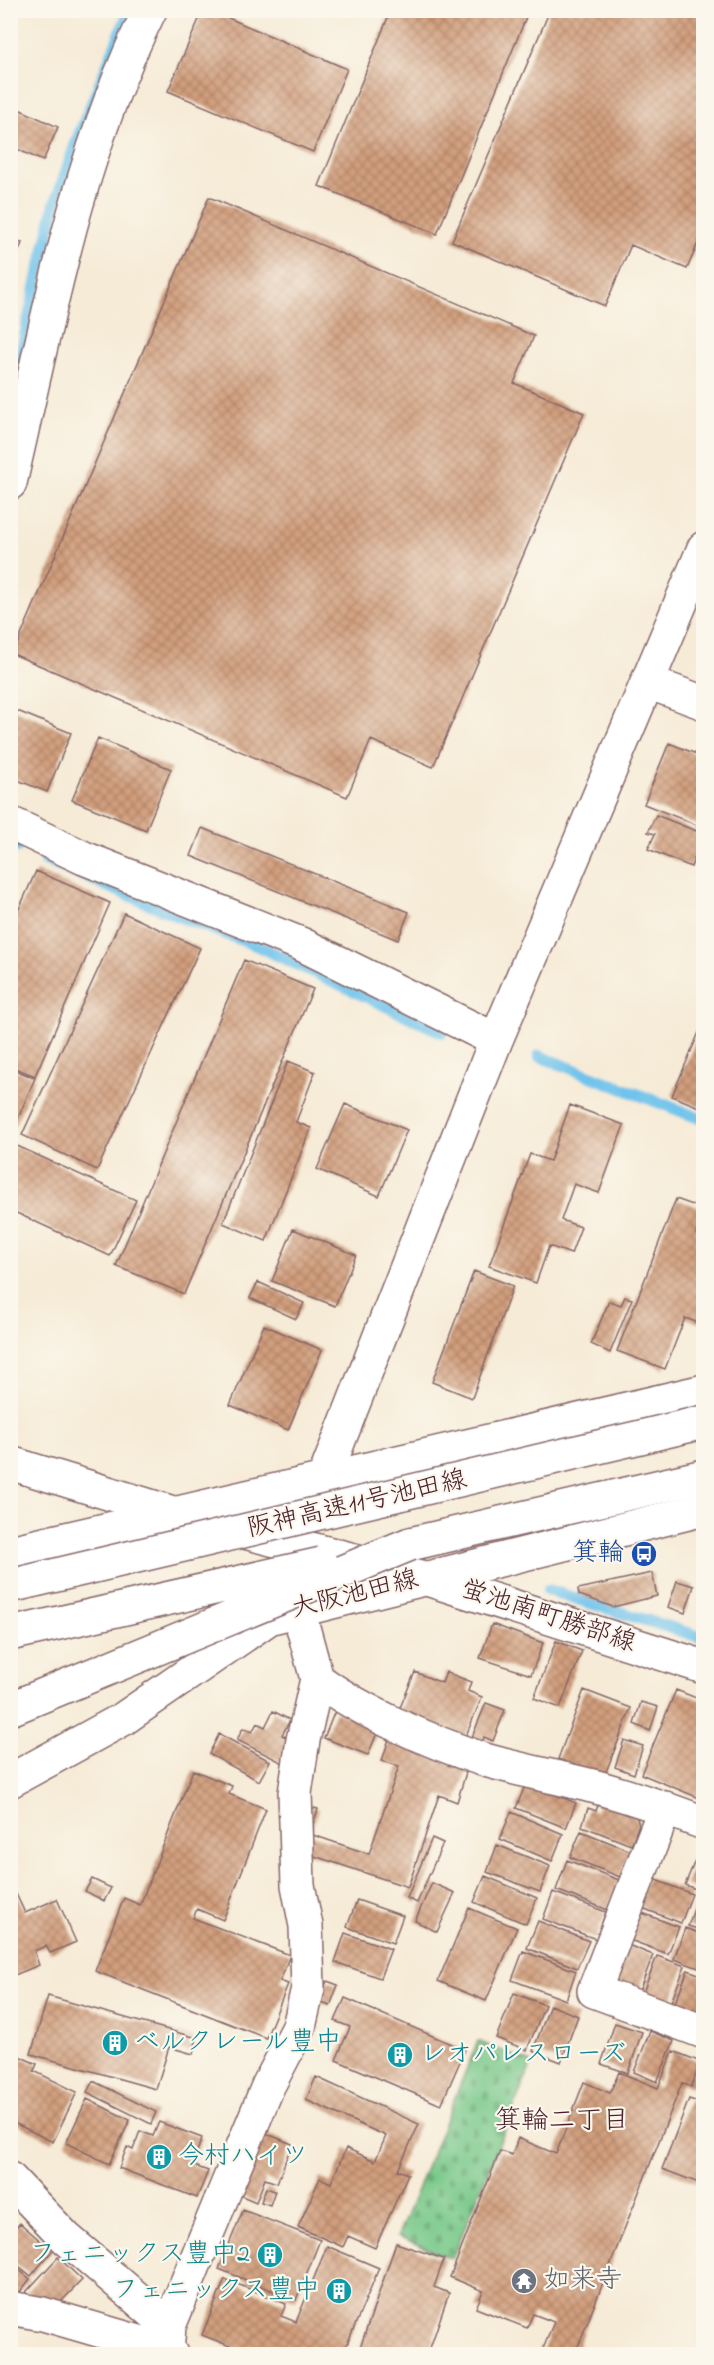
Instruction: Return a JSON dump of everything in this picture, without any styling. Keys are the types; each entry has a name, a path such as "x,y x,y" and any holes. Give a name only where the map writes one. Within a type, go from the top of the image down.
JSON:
{"main road":[{"path":"10,483 73,213 131,49 150,10"},
{"path":"323,1481 496,1040 704,548"},
{"path":"648,681 704,703"},
{"path":"10,823 84,858 301,944 496,1040"},
{"path":"10,1552 704,1392"},
{"name":"阪神高速11号池田線","path":"10,1586 704,1422"},
{"name":"蛍池南町勝部線","path":"10,1462 176,1515 424,1578 704,1667"},
{"name":"阪神高速11号池田線","path":"10,1634 704,1476"},
{"name":"大阪池田線","path":"10,1695 285,1612 704,1509"},
{"path":"10,1709 410,1544"},
{"path":"10,1781 123,1719 285,1612 317,1679 336,1693 394,1723 484,1759 599,1788 665,1808 704,1823"},
{"path":"169,2344 268,2086 299,2027 306,1998 308,1988 306,1926 298,1885 295,1793 303,1740 317,1679"},
{"path":"665,1808 594,1991 704,2032"},
{"path":"10,2179 169,2344"},
{"path":"10,2308 169,2344"}],"green space":[{"path":"478,2041 532,2063 452,2259 398,2236"}],"building":[{"path":"203,10 210,10 347,69 313,152 168,91"},
{"path":"391,10 529,10 437,234 319,186"},
{"path":"550,10 704,10 704,229 687,269 631,245 605,306 452,241"},
{"path":"10,105 58,127 43,161 10,146"},
{"path":"209,197 534,336 514,383 584,413 433,767 371,740 347,797 13,654"},
{"path":"10,238 22,243 11,270 10,270"},
{"path":"10,708 71,733 47,792 10,777"},
{"path":"98,738 171,769 146,830 72,800"},
{"path":"669,743 704,757 704,828 644,804"},
{"path":"656,815 704,834 691,867 648,849 655,834 648,832"},
{"path":"202,828 409,912 398,940 191,856"},
{"path":"36,871 110,903 35,1076 10,1066 10,929"},
{"path":"124,913 200,948 97,1170 22,1135"},
{"path":"244,960 313,989 184,1294 116,1266"},
{"path":"704,1023 704,1109 672,1096"},
{"path":"288,1061 315,1072 296,1122 311,1128 266,1241 223,1223"},
{"path":"10,1068 35,1078 11,1135 10,1135"},
{"path":"345,1104 407,1130 379,1196 317,1169"},
{"path":"570,1105 624,1125 599,1193 574,1184 561,1220 581,1227 571,1254 549,1246 536,1283 489,1266 530,1154 550,1161"},
{"path":"15,1145 136,1200 110,1256 10,1210 10,1154"},
{"path":"676,1199 704,1209 704,1216 696,1234 704,1238 704,1325 685,1318 665,1369 617,1351"},
{"path":"293,1229 356,1255 335,1306 272,1281"},
{"path":"474,1271 513,1286 472,1398 432,1382"},
{"path":"258,1282 304,1303 296,1319 250,1298"},
{"path":"625,1297 632,1299 610,1353 591,1344 609,1301 621,1305"},
{"path":"264,1325 322,1350 288,1430 230,1405"},
{"path":"652,1573 657,1596 613,1607 579,1595 578,1589"},
{"path":"677,1581 694,1586 685,1613 668,1607"},
{"path":"492,1624 543,1643 531,1675 480,1658"},
{"path":"556,1641 582,1651 560,1708 534,1698"},
{"path":"415,1672 442,1683 446,1672 471,1682 468,1691 482,1697 465,1738 399,1710"},
{"path":"584,1690 631,1708 604,1777 558,1759"},
{"path":"676,1690 704,1701 704,1800 641,1774"},
{"path":"641,1702 658,1707 650,1731 634,1724"},
{"path":"486,1703 505,1710 493,1741 484,1737 481,1746 470,1742"},
{"path":"273,1711 290,1720 282,1735 294,1742 283,1763 237,1740 243,1728 252,1732 257,1723 265,1727"},
{"path":"335,1711 379,1728 368,1755 324,1738"},
{"path":"219,1734 270,1761 259,1781 209,1754"},
{"path":"389,1739 468,1766 457,1802 439,1795 408,1887 296,1850 311,1807 318,1809 310,1834 369,1854 399,1766 382,1761"},
{"path":"624,1740 643,1746 634,1774 615,1767"},
{"path":"193,1770 232,1786 229,1794 266,1809 223,1920 197,1909 193,1918 290,1955 280,1981 288,1984 266,2038 95,1971 124,1898 140,1905"},
{"path":"526,1783 576,1803 566,1828 516,1808"},
{"path":"601,1797 634,1810 639,1824 631,1845 582,1826 588,1808 596,1811"},
{"path":"511,1812 563,1834 552,1861 500,1839"},
{"path":"581,1831 631,1851 620,1877 570,1857"},
{"path":"432,1838 443,1843 417,1903 407,1898"},
{"path":"704,1838 704,1892 685,1885"},
{"path":"497,1845 550,1866 540,1892 487,1872"},
{"path":"567,1860 619,1880 608,1910 556,1890"},
{"path":"485,1876 537,1898 526,1924 474,1902"},
{"path":"648,1877 692,1894 681,1923 637,1906"},
{"path":"92,1879 111,1888 104,1901 85,1891"},
{"path":"10,1881 25,1913 57,1899 76,1942 50,1953 46,1946 34,1951 39,1965 10,1977"},
{"path":"432,1883 455,1893 437,1932 415,1921"},
{"path":"553,1892 606,1912 596,1939 543,1919"},
{"path":"699,1895 704,1896 704,1931 688,1926"},
{"path":"357,1900 403,1916 393,1943 347,1927"},
{"path":"469,1908 517,1928 486,2001 438,1981"},
{"path":"637,1911 679,1927 668,1954 627,1939"},
{"path":"538,1921 589,1941 577,1968 527,1948"},
{"path":"685,1928 704,1935 704,1970 674,1959"},
{"path":"345,1933 391,1949 380,1978 335,1962"},
{"path":"623,1943 653,1955 638,1994 617,1986 610,1976"},
{"path":"523,1951 576,1971 566,2000 512,1980"},
{"path":"657,1956 685,1966 670,2005 642,1995"},
{"path":"688,1970 704,1976 704,2020 673,2008"},
{"path":"327,1981 338,1985 330,2006 319,2002"},
{"path":"514,1993 545,2005 527,2050 496,2038"},
{"name":"ベルクレール豊中","path":"48,1996 197,2038 193,2054 169,2047 156,2089 31,2054"},
{"name":"レオパレスローズ","path":"345,1998 465,2050 441,2105 336,2060 350,2027 335,2021"},
{"path":"550,2005 578,2016 561,2062 533,2051"},
{"path":"615,2023 642,2032 628,2073 601,2064"},
{"path":"650,2031 674,2041 657,2082 634,2072"},
{"path":"10,2042 18,2046 14,2054 37,2064 34,2071 77,2092 53,2142 10,2121"},
{"path":"673,2051 701,2062 691,2087 682,2083 575,2354 541,2354 554,2322 533,2314 527,2328 476,2308 483,2291 450,2277 500,2151 512,2155 518,2138 556,2154 584,2082 610,2093 619,2072 658,2088"},
{"path":"316,2077 419,2124 398,2170 408,2174 375,2248 348,2236 343,2247 298,2227 320,2178 331,2183 346,2148 375,2161 386,2136 306,2100"},
{"path":"93,2081 156,2112 151,2124 87,2092"},
{"path":"87,2099 130,2120 109,2164 66,2143"},
{"path":"689,2099 704,2104 704,2185 662,2169"},
{"name":"今村ハイツ","path":"159,2122 202,2138 192,2165 208,2171 197,2198 119,2168 127,2147 133,2150 140,2131 153,2136"},
{"path":"260,2131 292,2144 277,2183 265,2179 256,2202 235,2193"},
{"path":"266,2188 275,2191 270,2205 261,2202"},
{"name":"フェニックス豊中2","path":"243,2210 320,2240 296,2300 219,2269"},
{"path":"20,2223 52,2251 31,2276 10,2259 10,2234"},
{"path":"396,2243 444,2259 434,2287 449,2293 428,2354 358,2354"},
{"name":"フェニックス豊中","path":"327,2246 379,2268 343,2354 250,2354 202,2335 225,2279 286,2304 281,2316 296,2322"},
{"path":"58,2257 82,2280 56,2307 46,2298 40,2305 26,2292"},
{"path":"10,2262 30,2279 15,2298 10,2294"}],"waterway":[{"path":"10,401 55,204 79,135 130,10"},
{"path":"10,844 17,847"},
{"path":"46,860 188,920 258,946 442,1032"},
{"path":"539,1056 704,1120"},
{"path":"548,1590 704,1638"}],"place":[{"name":"箕輪","path":"644,1554"},
{"name":"ベルクレール豊中","path":"115,2043"},
{"name":"レオパレスローズ","path":"400,2055"},
{"name":"今村ハイツ","path":"159,2157"},
{"name":"フェニックス豊中2","path":"270,2255"},
{"name":"如来寺","path":"524,2281"},
{"name":"フェニックス豊中","path":"339,2291"}],"district":[{"name":"箕輪二丁目","path":"562,2121"}]}
